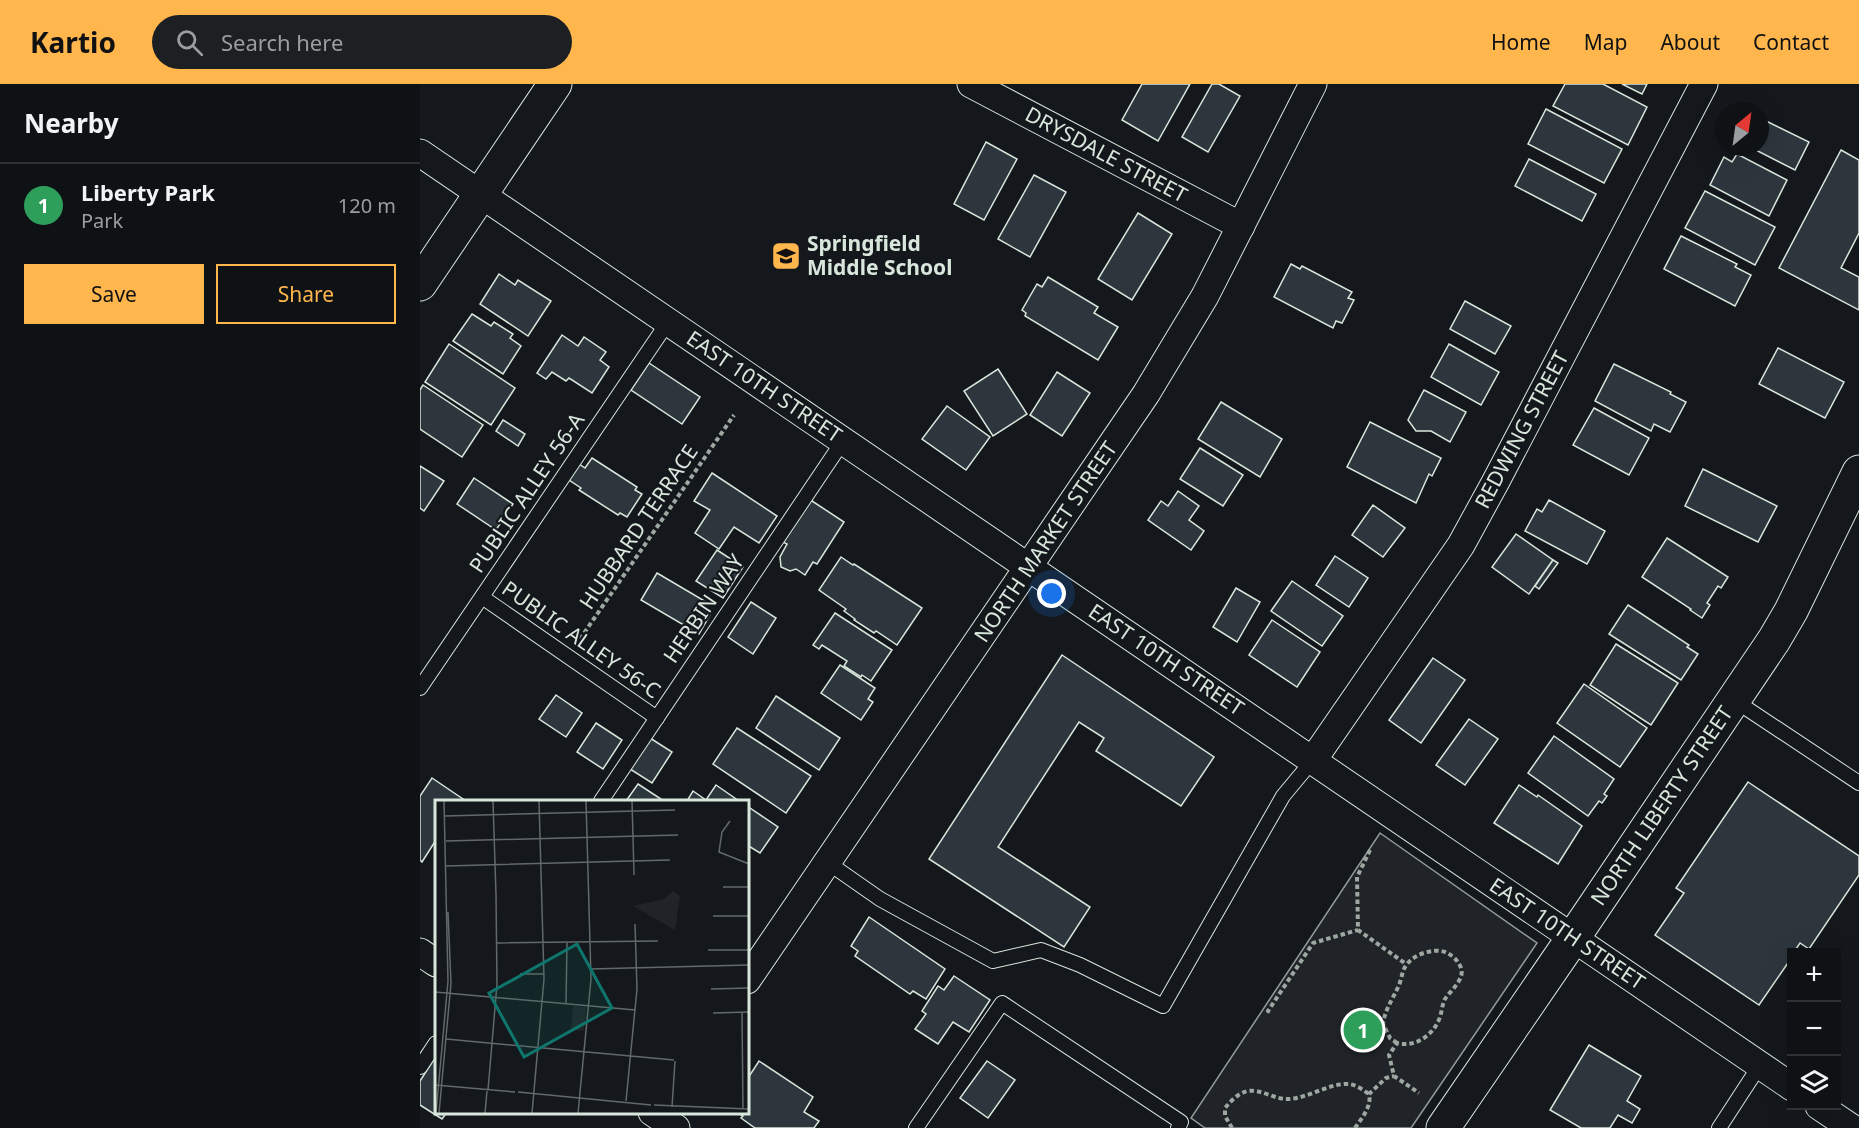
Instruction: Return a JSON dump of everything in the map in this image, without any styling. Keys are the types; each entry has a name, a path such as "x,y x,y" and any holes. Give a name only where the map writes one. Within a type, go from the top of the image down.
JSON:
{"street":[{"path":"420,284 555,84"},
{"name":"DRYSDALE STREET","path":"971,84 1241,226"},
{"name":"NORTH MARKET STREET","path":"748,979 1146,394 1205,296 1313,84"},
{"name":"REDWING STREET","path":"1313,760 1461,545 1704,84"},
{"name":"EAST 10TH STREET","path":"420,153 1787,1084"},
{"name":"NORTH LIBERTY STREET","path":"1443,1128 1774,640 1857,481"},
{"path":"420,952 435,962"},
{"path":"1825,1110 1852,1128"}],"lane":[{"name":"PUBLIC ALLEY 56-A","path":"420,688 668,322"},
{"name":"HERBIN WAY","path":"602,800 843,441"},
{"name":"PUBLIC ALLEY 56-C","path":"482,597 657,718"},
{"path":"1734,700 1859,783"},
{"path":"827,862 880,899 993,961 1041,950 1080,965 1163,1006 1283,796 1313,760"},
{"path":"916,1128 1002,1003 1181,1122 1178,1128"},
{"path":"420,1067 435,1044"},
{"path":"1719,1128 1760,1065"}],"path":[{"name":"HUBBARD TERRACE","path":"568,657 734,415"},
{"path":"1358,930 1357,878 1370,850"},
{"path":"1358,930 1406,964"},
{"path":"1270,1012 1268,1011 1313,943 1358,930"},
{"path":"1437,950 1447,953 1457,960 1462,970 1461,978 1443,1003 1439,1019 1424,1038 1404,1045 1397,1043 1390,1038 1383,1024 1387,1006 1399,985 1406,964 1419,955 1437,950"},
{"path":"1397,1043 1389,1055 1394,1076 1419,1093"},
{"path":"1369,1094 1386,1078 1394,1076"},
{"path":"1232,1128 1225,1116 1225,1108 1240,1094 1248,1091 1287,1100 1349,1084 1369,1094 1371,1100 1355,1128"}],"shaded area":[{"path":"1380,833 1537,943 1411,1128 1205,1128 1191,1118"}],"building":[{"path":"1142,84 1190,84 1158,141 1122,120"},
{"path":"1212,84 1219,84 1240,96 1208,152 1182,137"},
{"path":"1565,84 1603,84 1647,107 1628,145 1553,106"},
{"path":"1622,84 1647,84 1642,94"},
{"path":"1546,109 1622,149 1604,183 1528,144"},
{"path":"1769,122 1809,142 1795,170 1768,156"},
{"path":"986,142 1017,159 984,220 954,204"},
{"path":"1841,150 1859,160 1859,233 1841,268 1859,277 1859,310 1779,268"},
{"path":"1736,156 1741,156 1787,180 1769,216 1710,185 1724,157 1732,162"},
{"path":"1529,159 1596,194 1582,221 1515,186"},
{"path":"1034,175 1066,192 1030,257 998,239"},
{"path":"1705,191 1775,227 1755,265 1685,228"},
{"path":"1138,213 1172,234 1132,300 1098,279"},
{"path":"1681,236 1737,264 1735,267 1751,275 1735,306 1664,269"},
{"path":"1291,264 1300,269 1302,266 1352,292 1348,298 1354,300 1342,323 1336,321 1333,328 1274,297"},
{"path":"499,274 515,285 518,280 551,301 528,336 480,304"},
{"path":"1048,277 1098,307 1094,313 1118,327 1098,360 1025,316 1026,313 1022,310 1037,284 1042,287"},
{"path":"1465,301 1511,326 1495,354 1450,329"},
{"path":"472,314 491,326 494,322 513,334 510,338 521,346 503,374 453,341"},
{"path":"562,335 578,346 584,337 606,352 600,360 609,367 592,393 569,378 566,381 552,372 546,379 537,373"},
{"path":"449,344 515,388 491,425 425,382"},
{"path":"1449,344 1499,372 1481,405 1431,377"},
{"path":"1778,348 1844,382 1825,418 1759,384"},
{"path":"649,363 700,397 682,424 631,390"},
{"path":"1614,364 1671,392 1670,394 1686,402 1670,432 1654,424 1651,431 1595,401"},
{"path":"998,369 1027,414 993,436 964,391"},
{"path":"1057,372 1090,393 1062,436 1030,415"},
{"path":"423,385 483,425 462,457 420,429 420,390"},
{"path":"1424,390 1466,412 1450,442 1431,431 1416,431 1408,420"},
{"path":"1221,402 1282,439 1260,477 1198,439"},
{"path":"947,406 990,437 966,470 922,439"},
{"path":"1594,408 1649,438 1629,475 1573,445"},
{"path":"503,420 525,434 518,446 496,431"},
{"path":"1370,422 1441,458 1432,476 1429,474 1416,503 1347,467"},
{"path":"1200,448 1243,475 1223,506 1180,479"},
{"path":"592,458 637,487 635,490 642,494 627,517 620,513 618,515 579,490 581,488 569,480 579,464 585,468"},
{"path":"420,466 444,481 424,511 420,508"},
{"path":"1703,469 1777,506 1758,542 1685,506"},
{"path":"712,473 777,516 759,543 734,527 719,549 695,533 710,510 694,501"},
{"path":"474,478 513,504 496,530 457,504"},
{"path":"1178,491 1199,506 1189,520 1204,531 1191,550 1148,520 1161,501 1168,506"},
{"path":"809,499 844,522 817,564 813,562 805,575 796,569 790,571 781,567 780,557 787,544 781,541"},
{"path":"1549,500 1605,531 1587,564 1525,531 1537,509 1542,512"},
{"path":"1373,505 1405,528 1383,557 1352,535"},
{"path":"1516,534 1553,560 1529,594 1492,567"},
{"path":"1667,538 1728,577 1721,588 1718,586 1707,603 1710,605 1702,618 1642,577"},
{"path":"717,550 743,567 723,598 696,581"},
{"path":"1335,556 1368,578 1349,607 1316,585"},
{"path":"841,557 922,608 897,645 854,620 844,611 846,609 819,590"},
{"path":"1553,560 1558,563 1539,589 1535,586"},
{"path":"657,573 708,603 704,610 710,615 699,634 641,600"},
{"path":"1292,581 1343,616 1322,646 1271,611"},
{"path":"1236,588 1260,602 1237,642 1213,627"},
{"path":"751,602 776,618 753,654 728,637"},
{"path":"1628,605 1689,645 1687,647 1698,654 1681,680 1609,634"},
{"path":"835,613 892,650 871,681 844,666 847,661 822,645 819,649 813,645"},
{"path":"1272,620 1320,652 1297,687 1249,655"},
{"path":"1616,644 1678,683 1651,725 1590,685"},
{"path":"1062,655 1214,757 1181,806 1096,751 1104,738 1079,722 998,847 1090,907 1064,947 929,859"},
{"path":"1433,658 1465,680 1421,743 1389,720"},
{"path":"840,665 875,688 868,699 873,702 861,720 821,693"},
{"path":"1584,684 1647,728 1620,767 1557,723"},
{"path":"556,695 582,713 566,737 539,719"},
{"path":"776,696 840,738 819,770 756,728"},
{"path":"1469,719 1498,739 1465,785 1436,765"},
{"path":"596,723 622,740 603,769 577,752"},
{"path":"737,728 811,776 786,813 713,764"},
{"path":"1554,736 1614,779 1604,794 1607,796 1602,803 1599,801 1588,816 1528,773"},
{"path":"650,738 672,752 652,783 630,769"},
{"path":"432,778 463,799 435,800 435,842 422,862 420,860 420,796"},
{"path":"1748,782 1859,856 1859,875 1810,948 1800,943 1797,948 1787,948 1787,964 1759,1005 1655,935 1684,893 1676,888"},
{"path":"638,784 662,800 627,800"},
{"path":"716,785 738,800 706,800"},
{"path":"1519,785 1537,797 1538,795 1582,826 1558,864 1494,823"},
{"path":"693,791 706,800 688,800"},
{"path":"748,807 778,827 760,853 748,846"},
{"path":"869,917 945,969 926,999 913,991 910,994 855,956 858,951 851,946"},
{"path":"954,976 990,1000 969,1032 953,1022 938,1044 915,1029 926,1014 922,1011 938,986 944,990"},
{"path":"1589,1045 1641,1076 1627,1101 1640,1109 1632,1123 1618,1115 1610,1128 1581,1128 1550,1110"},
{"path":"435,1058 435,1113 446,1113 442,1119 420,1105 420,1081"},
{"path":"759,1061 813,1097 804,1112 819,1121 814,1128 755,1128 741,1118 743,1116 738,1113 748,1113 748,1074 750,1075"},
{"path":"987,1061 1015,1080 988,1118 960,1098"}],"place":[{"name":"Springfield Middle School","path":"786,256"},
{"name":"Liberty Park","path":"1363,1030"}]}
